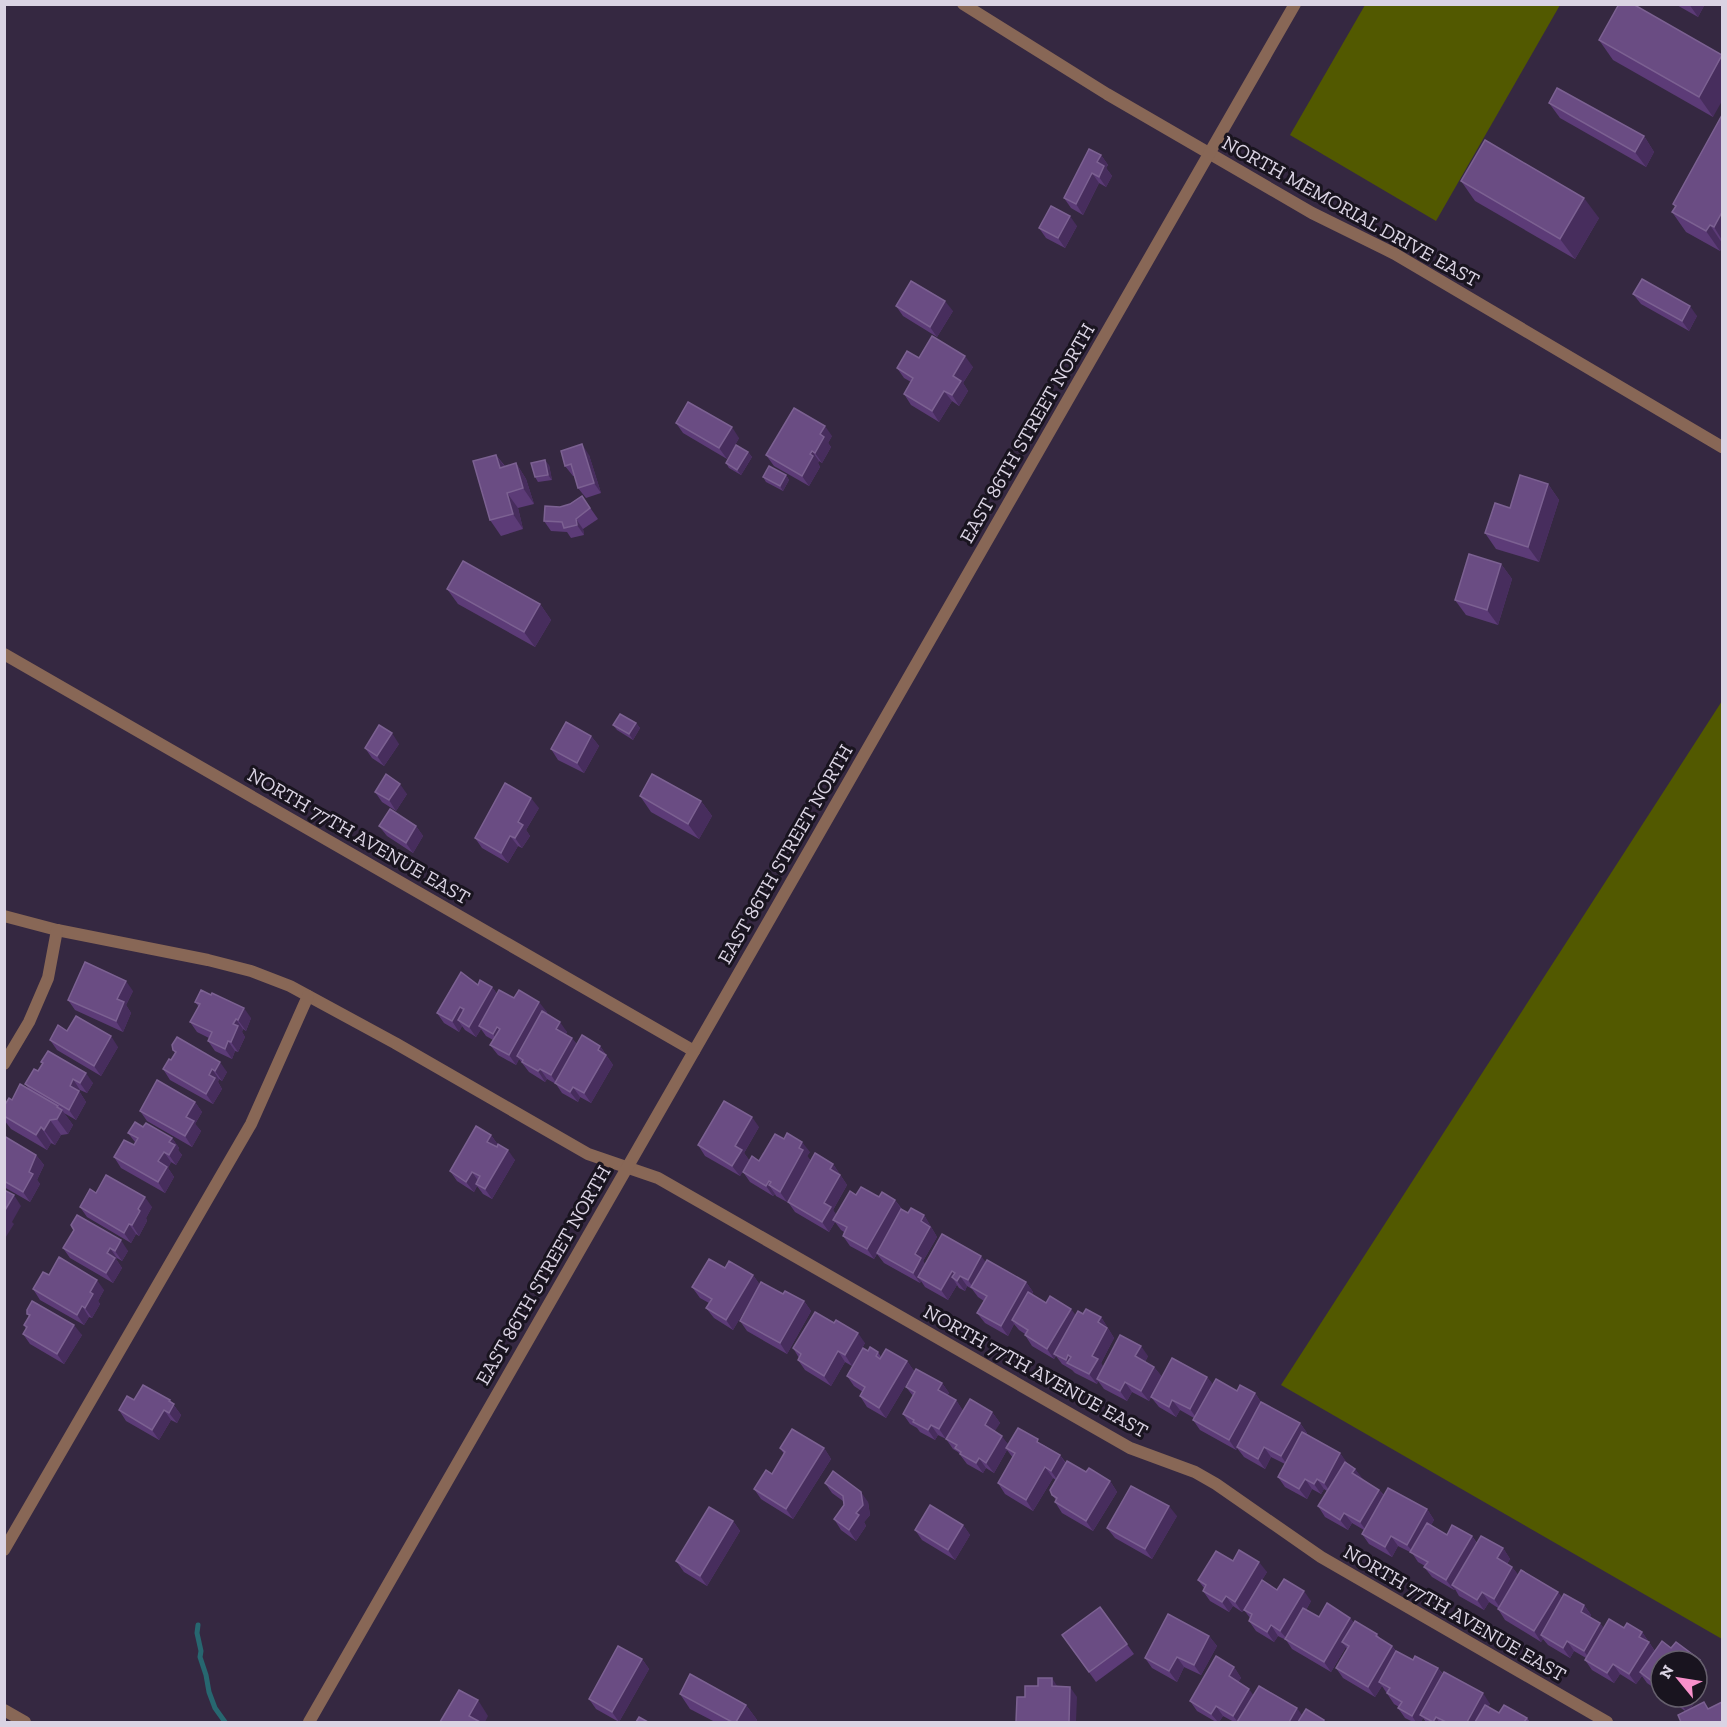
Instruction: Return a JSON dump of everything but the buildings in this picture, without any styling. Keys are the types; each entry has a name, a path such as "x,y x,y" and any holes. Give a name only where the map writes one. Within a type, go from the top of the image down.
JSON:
{"street":[{"name":"NORTH MEMORIAL DRIVE EAST","path":"963,4 1107,94 1312,213 1395,254 1722,447"},
{"name":"EAST 86TH STREET NORTH","path":"309,1722 1295,4"},
{"name":"NORTH 77TH AVENUE EAST","path":"4,654 694,1051"},
{"name":"NORTH 77TH AVENUE EAST","path":"4,916 57,930 208,960 250,971 290,986 395,1043 588,1154 658,1178 1130,1448 1195,1472 1321,1557 1607,1722"},
{"path":"4,1064 29,1022 48,978 57,930"},
{"path":"4,1550 251,1124 308,996"},
{"path":"4,1710 25,1722"}],"green space":[{"path":"1365,5 1560,5 1436,221 1290,135"},
{"path":"1722,701 1722,1639 1281,1385"}],"waterway":[{"path":"198,1625 200,1657 209,1692 215,1708 225,1722"}]}
